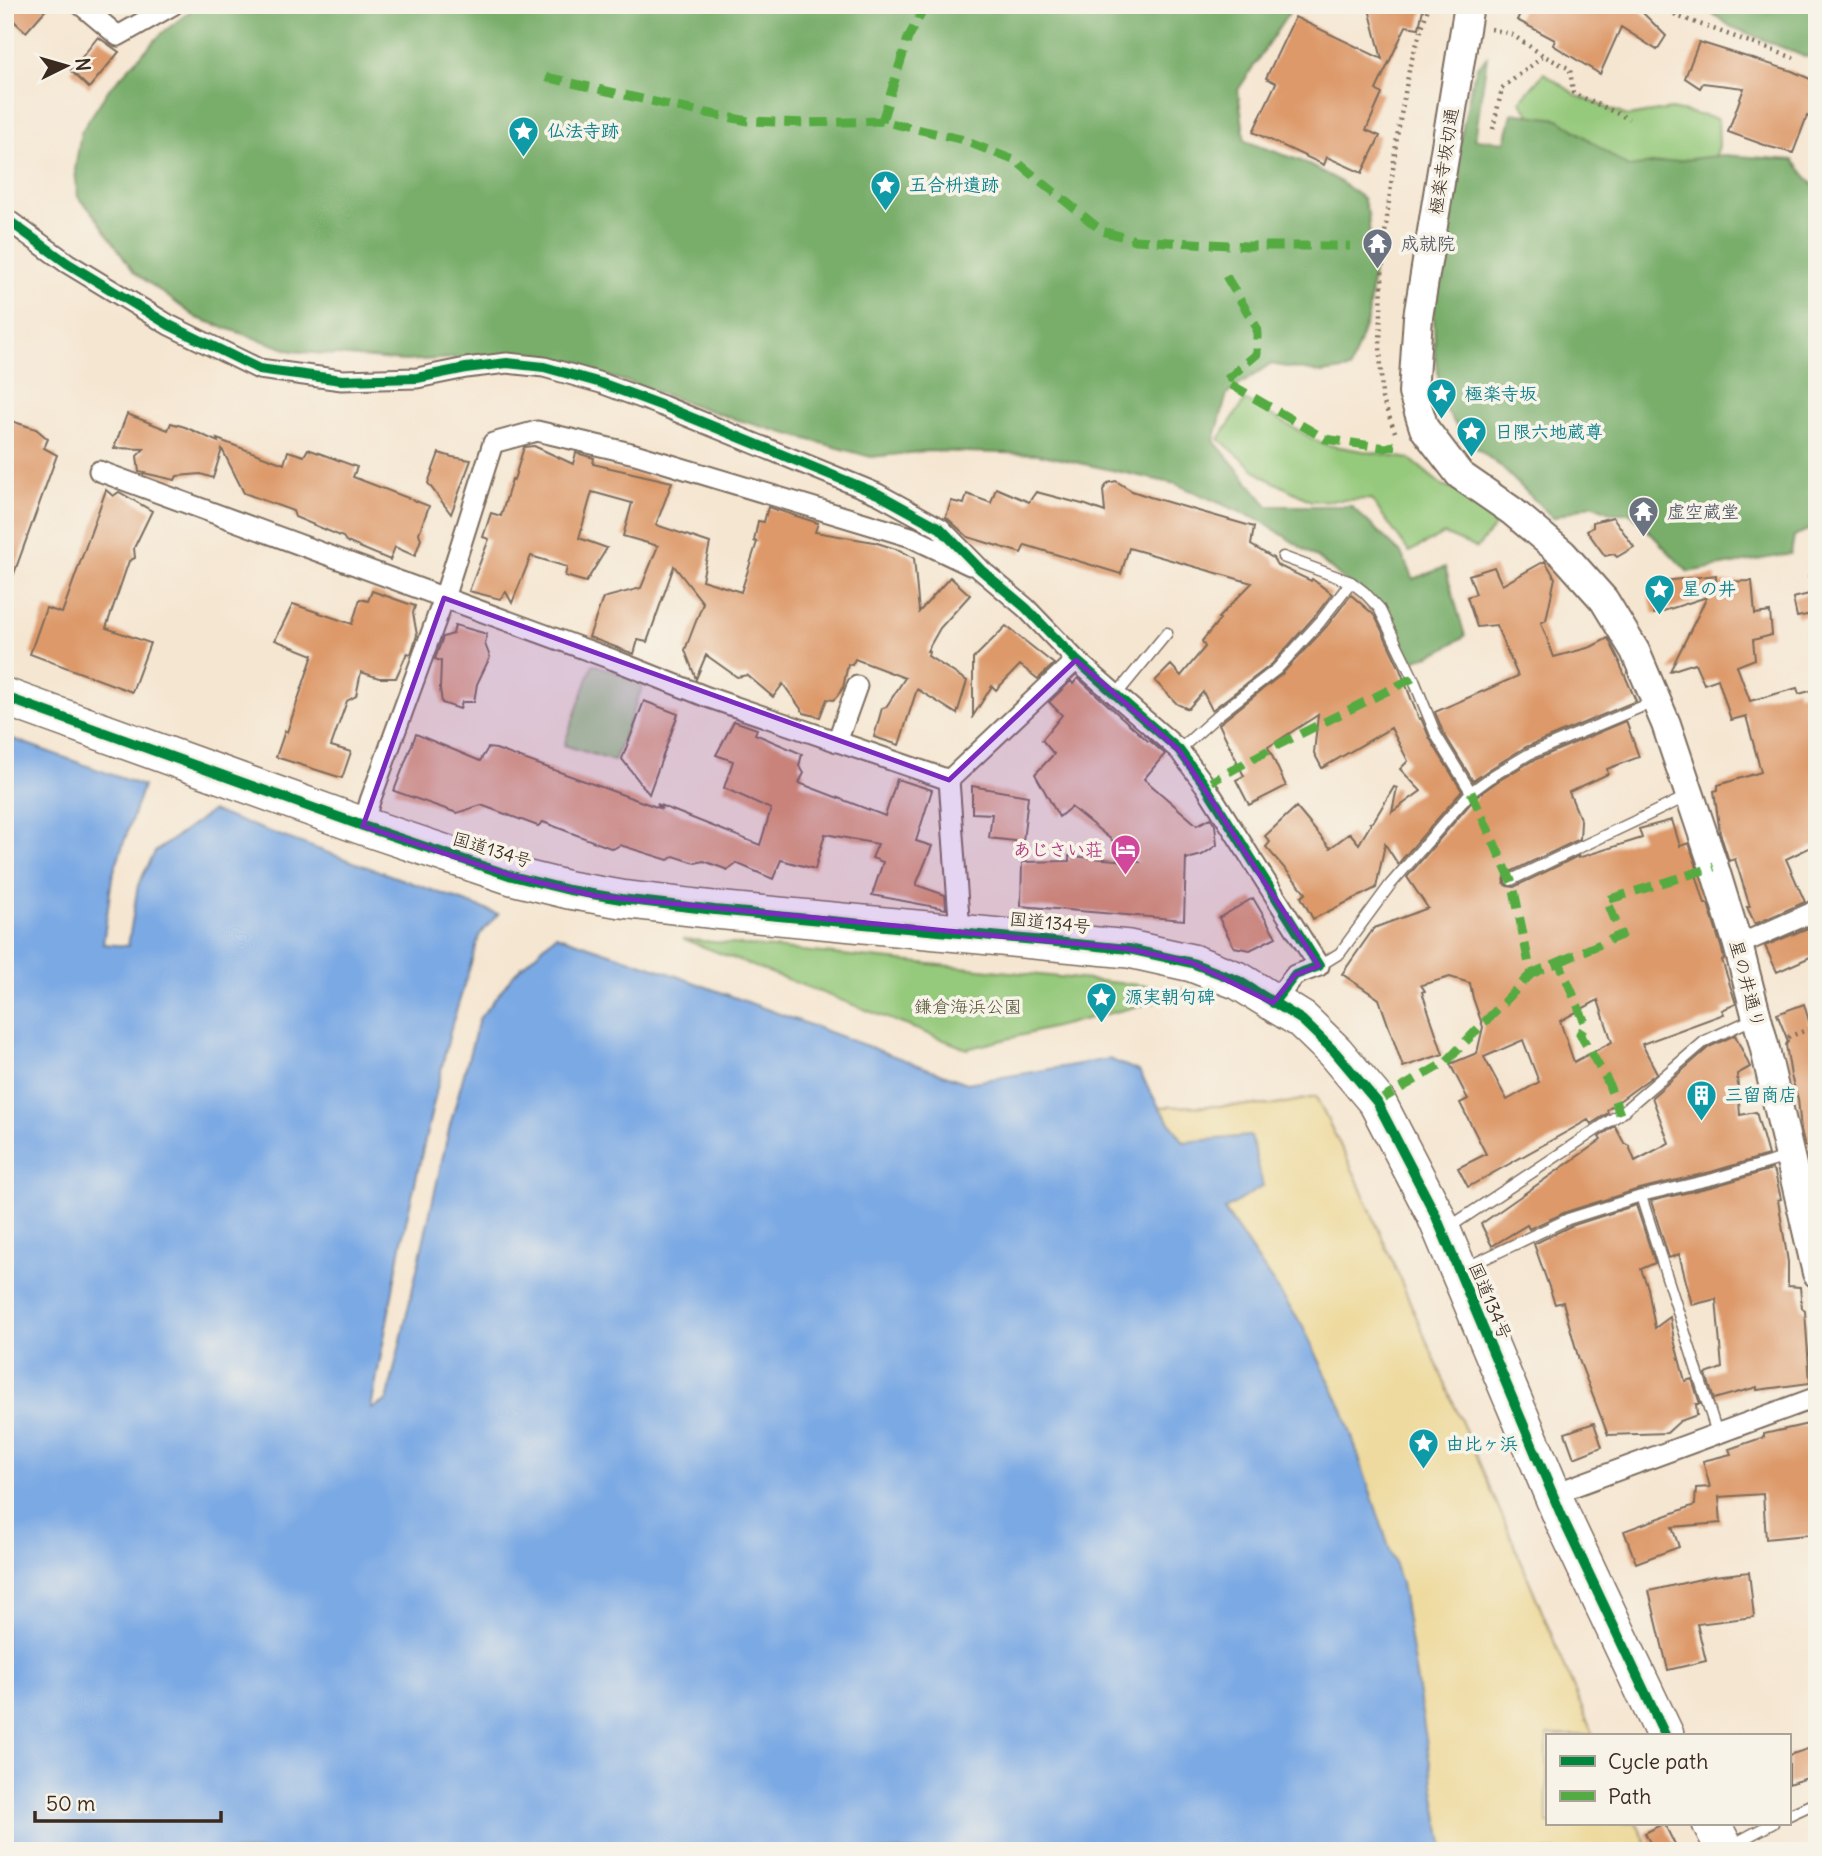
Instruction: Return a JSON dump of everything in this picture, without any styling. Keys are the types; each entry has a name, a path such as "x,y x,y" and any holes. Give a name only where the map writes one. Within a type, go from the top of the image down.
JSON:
{"highway":[{"name":"国道134号","path":"5,697 363,826 513,876 596,896 715,910 1129,948 1192,963 1239,981 1302,1020 1335,1052 1377,1102 1441,1231 1553,1494 1665,1734"}],"street":[{"path":"81,5 118,36 173,5"},
{"name":"極楽寺坂切通","path":"1468,13 1418,317 1413,393 1424,429 1460,475 1512,511 1563,554 1604,600 1635,651 1656,701"},
{"path":"5,218 67,263 169,326 259,369 342,380 417,378 508,363 544,367 601,383 663,406 878,494 940,528 981,570 1026,608 1076,660 1179,750 1205,785 1319,966 1295,975 1273,1003"},
{"path":"363,826 444,598 493,443 537,431 635,454 911,537 981,570"},
{"path":"99,471 708,697 950,780"},
{"path":"950,780 1076,660"},
{"path":"837,742 857,686"},
{"name":"星の井通り","path":"1656,701 1690,795 1738,945 1817,1273"},
{"path":"950,780 960,932"},
{"path":"1738,945 1817,908"},
{"path":"1553,1494 1817,1397"}],"lane":[{"path":"1283,557 1351,582 1379,608 1413,678 1436,735 1471,792"},
{"path":"1179,750 1218,715 1277,669 1351,582"},
{"path":"1116,695 1167,633"},
{"path":"1319,966 1340,954 1390,885 1471,792 1529,754 1656,701"},
{"path":"1511,880 1690,795"},
{"path":"1441,1231 1459,1222 1620,1114 1705,1041 1756,1018"},
{"path":"1458,1271 1569,1219 1641,1196 1713,1179 1790,1156"},
{"path":"1641,1196 1717,1433"},
{"path":"1790,1815 1817,1802"},
{"path":"1721,1841 1767,1825"}],"path":[{"path":"1418,43 1429,5"},
{"path":"1664,5 1677,16 1794,58"},
{"path":"1468,13 1511,34 1570,69 1573,93 1629,119"},
{"path":"1493,130 1502,88 1544,56"}],"highlighted area":[{"path":"444,598 949,780 1076,660 1179,750 1319,966 1295,975 1273,1003 1192,963 1129,949 596,896 512,876 363,826"}],"green space":[{"path":"198,5 1294,5 1238,90 1245,141 1301,161 1336,179 1363,198 1368,214 1373,271 1368,318 1350,369 1322,373 1270,364 1227,394 1214,441 1268,506 1351,506 1401,553 1413,579 1445,567 1465,636 1440,651 1410,662 1363,597 1323,562 1263,522 1176,484 1038,454 929,451 871,457 731,418 628,382 523,354 404,361 292,351 197,318 134,272 93,213 78,197 75,170 81,132 109,89 161,34"},
{"path":"1701,5 1817,5 1817,57 1803,56 1730,26"},
{"path":"1487,57 1475,139 1505,142 1512,113 1559,119 1628,167 1723,155 1793,160 1817,190 1817,526 1794,536 1791,554 1688,572 1631,513 1612,513 1592,504 1553,518 1500,466 1466,440 1443,406 1435,356 1433,279 1471,86 1477,67"},
{"path":"1544,73 1578,96 1627,116 1671,109 1718,119 1719,146 1711,168 1595,176 1555,148 1520,101"},
{"path":"1245,400 1322,444 1410,459 1444,487 1456,489 1497,523 1477,548 1444,534 1409,552 1371,499 1311,501 1262,476 1219,439"},
{"path":"593,664 644,682 614,761 564,745"},
{"name":"鎌倉海浜公園","path":"683,939 1199,991 967,1049"}],"sand":[{"name":"由比ヶ浜","path":"1316,1097 1356,1177 1593,1734 1546,1734 1546,1825 1637,1825 1651,1851 1444,1851 1425,1737 1343,1410 1303,1327 1224,1209 1250,1136 1184,1142 1159,1107 1276,1105"}],"water":[{"path":"5,736 143,786 112,877 103,944 128,946 138,885 155,852 212,811 498,914 480,934 451,1028 403,1235 371,1409 387,1401 450,1125 479,1019 515,973 556,935 655,968 967,1083 1109,1059 1139,1071 1159,1107 1184,1142 1251,1136 1263,1186 1224,1210 1303,1327 1343,1410 1401,1583 1444,1851 5,1851"}],"building":[{"path":"5,5 50,5 26,32 5,13"},
{"path":"1368,5 1411,5 1423,9 1419,28 1406,26 1376,90 1382,94 1366,130 1380,136 1362,173 1327,157 1324,165 1253,132 1276,83 1266,78 1295,17 1382,59"},
{"path":"1524,5 1635,5 1666,36 1657,50 1621,27 1600,74 1553,45 1555,40 1517,20"},
{"path":"98,37 119,52 89,88 71,71"},
{"path":"1699,42 1792,71 1817,82 1817,120 1807,116 1793,153 1728,132 1744,88 1703,83 1700,88 1685,78"},
{"path":"127,414 168,430 171,423 185,427 218,442 217,439 284,464 288,451 304,456 308,449 357,467 353,477 429,506 419,533 421,539 415,556 395,547 390,560 295,517 293,511 244,493 222,449 213,478 201,474 177,476 175,480 139,472 137,456 144,449 114,448"},
{"path":"5,419 36,429 48,439 44,448 57,455 8,590 5,590"},
{"path":"534,446 573,464 576,453 594,458 593,464 672,482 656,525 710,543 702,580 741,592 757,542 754,541 758,521 764,522 768,507 818,523 815,532 874,542 914,558 919,612 950,577 970,595 940,628 927,651 928,656 967,681 957,714 917,689 899,745 874,737 882,708 886,707 905,678 855,659 852,665 848,664 843,688 834,700 827,699 820,717 804,713 783,684 773,697 747,675 737,677 706,655 696,679 685,650 703,603 674,566 647,642 638,640 634,654 589,637 603,598 641,588 658,546 623,536 632,503 592,492 579,538 607,548 586,582 565,576 567,567 531,556 512,603 506,592 500,599 469,591 489,539 483,537 491,513 501,516 524,447"},
{"path":"439,453 471,460 451,514 428,483"},
{"path":"1116,481 1132,491 1150,497 1254,527 1251,545 1273,558 1277,565 1311,581 1312,579 1332,594 1272,664 1212,710 1203,692 1188,709 1177,704 1155,681 1171,665 1181,676 1205,647 1202,641 1220,619 1218,618 1252,583 1129,548 1121,574 1025,545 1021,553 968,537 946,517 951,501 964,504 967,494 991,503 996,488 1029,502 1036,492 1105,512 1103,490 1108,483"},
{"path":"106,490 113,496 119,492 152,511 134,548 135,558 129,561 106,628 150,643 132,692 30,654 46,608 62,613"},
{"path":"1613,517 1634,547 1617,557 1614,554 1605,556 1587,531 1593,527 1593,522"},
{"path":"1545,561 1555,578 1546,620 1541,623 1554,657 1591,647 1608,638 1636,701 1526,747 1473,781 1443,732 1435,712 1518,676 1496,625 1477,627 1467,597 1476,594 1469,575 1494,567 1502,585"},
{"path":"1716,575 1716,582 1752,581 1755,614 1770,612 1772,635 1753,640 1755,659 1737,666 1750,701 1797,688 1799,694 1817,689 1817,716 1811,718 1817,741 1817,844 1786,859 1805,902 1755,924 1747,907 1750,907 1735,859 1729,861 1720,833 1714,791 1718,790 1718,785 1761,772 1746,716 1731,720 1718,679 1704,684 1695,663 1670,671 1707,597 1654,614 1648,594 1660,590 1654,582"},
{"path":"372,591 415,606 413,613 417,635 411,654 407,653 396,678 379,678 361,672 356,696 347,701 331,746 351,752 342,778 276,757 313,655 275,640 293,604 352,624 360,599 368,601"},
{"path":"1817,592 1817,613 1797,617 1793,598"},
{"path":"1351,595 1376,618 1419,719 1421,718 1430,739 1462,791 1398,864 1385,844 1376,888 1313,919 1301,897 1306,893 1266,847 1270,842 1265,836 1296,807 1330,848 1350,833 1359,844 1394,787 1397,788 1392,812 1421,791 1400,769 1408,761 1391,728 1322,768 1314,753 1318,715 1268,747 1286,786 1249,805 1236,780 1244,776 1219,724 1282,674 1326,627"},
{"path":"455,625 487,634 485,644 490,657 477,684 474,702 462,702 460,709 442,703 441,661 435,659 443,637 453,634"},
{"path":"1006,626 1054,664 1038,679 1020,665 996,690 992,686 973,716 973,659"},
{"path":"1078,678 1165,754 1144,779 1197,825 1211,818 1215,825 1217,845 1202,855 1187,859 1186,857 1184,920 1021,906 1022,862 1069,861 1069,856 1139,862 1071,807 1059,817 1035,774 1054,754 1042,740 1062,715 1049,702 1071,681 1073,684"},
{"path":"644,701 678,714 649,794 622,759"},
{"path":"734,721 757,729 755,734 802,754 799,766 804,773 799,783 885,816 897,779 932,790 916,841 932,846 916,885 945,895 946,909 872,895 883,862 872,858 878,844 825,834 815,869 781,860 773,879 736,863 728,870 704,861 695,863 674,856 668,860 620,845 613,849 543,822 538,826 481,805 457,813 394,791 416,734 480,761 488,748 496,749 662,809 657,804 760,845 771,809 724,788 733,761 716,755"},
{"path":"1626,721 1639,757 1607,769 1608,774 1569,792 1581,821 1580,839 1508,873 1504,883 1514,887 1578,856 1642,838 1639,829 1672,820 1680,846 1689,843 1736,1004 1722,1010 1724,1014 1642,1044 1657,1073 1591,1124 1588,1120 1468,1187 1458,1168 1486,1154 1460,1103 1468,1099 1450,1064 1477,1053 1483,1027 1470,983 1450,977 1421,985 1443,1054 1403,1067 1379,999 1342,974 1374,928 1428,908 1407,877 1476,797 1532,761","holes":["1598,1000 1612,1042 1574,1062 1560,1021","1523,1040 1539,1082 1507,1100 1484,1057"]},
{"path":"972,786 1028,796 1023,842 989,838 992,814 972,813"},
{"path":"1253,898 1276,937 1250,950 1234,947 1219,918"},
{"path":"1815,925 1817,954 1777,972 1765,946"},
{"path":"1804,1004 1817,1049 1817,1146 1805,1146 1798,1099 1791,1076 1786,1045 1788,1041 1777,1014"},
{"path":"1735,1035 1750,1067 1737,1074 1740,1115 1756,1112 1768,1155 1639,1189 1566,1212 1529,1229 1527,1225 1492,1246 1481,1224 1601,1140 1599,1137 1615,1126 1624,1143 1629,1146 1635,1161 1669,1143 1652,1097 1709,1047"},
{"path":"1772,1169 1781,1199 1778,1200 1788,1262 1788,1286 1800,1287 1802,1308 1805,1311 1810,1383 1757,1390 1757,1387 1714,1399 1706,1374 1722,1368 1716,1299 1692,1305 1679,1254 1669,1258 1651,1201"},
{"path":"1636,1205 1655,1263 1641,1269 1648,1288 1655,1328 1670,1317 1685,1381 1692,1379 1700,1404 1696,1404 1697,1415 1680,1421 1667,1433 1608,1435 1579,1360 1563,1302 1555,1304 1534,1244 1571,1226"},
{"path":"1817,1422 1817,1534 1766,1539 1763,1494 1719,1497 1721,1523 1672,1527 1679,1547 1636,1563 1624,1531 1695,1505 1696,1488 1710,1487 1703,1461 1731,1454 1729,1449 1764,1437 1764,1434"},
{"path":"1594,1423 1602,1447 1574,1458 1565,1433"},
{"path":"1749,1572 1754,1617 1697,1624 1706,1661 1668,1670 1649,1591 1714,1576"},
{"path":"1817,1746 1817,1775 1790,1784 1790,1755"},
{"path":"1665,1825 1678,1851 1654,1851 1645,1833"}],"marked path":[{"path":"882,121 908,38 926,5"},
{"path":"546,77 748,121 882,121 960,139 1016,161 1102,231 1135,240 1247,246 1350,246"},
{"path":"1226,276 1257,328 1257,354 1225,381 1325,439 1386,448 1400,444"},
{"path":"1205,785 1278,745 1413,678"},
{"path":"1471,792 1513,885 1531,974 1559,962 1586,1025 1580,1034 1607,1080 1620,1114"},
{"path":"1559,962 1621,935 1607,900 1714,867"},
{"path":"1377,1102 1446,1062 1531,974"}],"cycle path":[{"path":"5,218 67,263 169,325 259,369 342,380 417,378 507,363 544,367 601,383 663,406 878,494 940,528 981,570 1026,608 1076,660 1179,750 1205,785 1319,966 1295,975 1273,1003"},
{"path":"5,697 363,826 512,876 621,899 1129,949 1192,963 1239,981 1302,1020 1335,1052 1377,1102 1435,1214 1563,1519 1665,1734"}],"place":[{"name":"仏法寺跡","path":"524,158"},
{"name":"五合枡遺跡","path":"886,212"},
{"name":"成就院","path":"1378,271"},
{"name":"極楽寺坂","path":"1442,421"},
{"name":"日限六地蔵尊","path":"1472,459"},
{"name":"虚空蔵堂","path":"1644,539"},
{"name":"星の井","path":"1659,616"},
{"name":"あじさい荘","path":"1126,877"},
{"name":"源実朝句碑","path":"1102,1024"},
{"name":"三留商店","path":"1702,1122"},
{"name":"由比ヶ浜","path":"1423,1471"}]}
